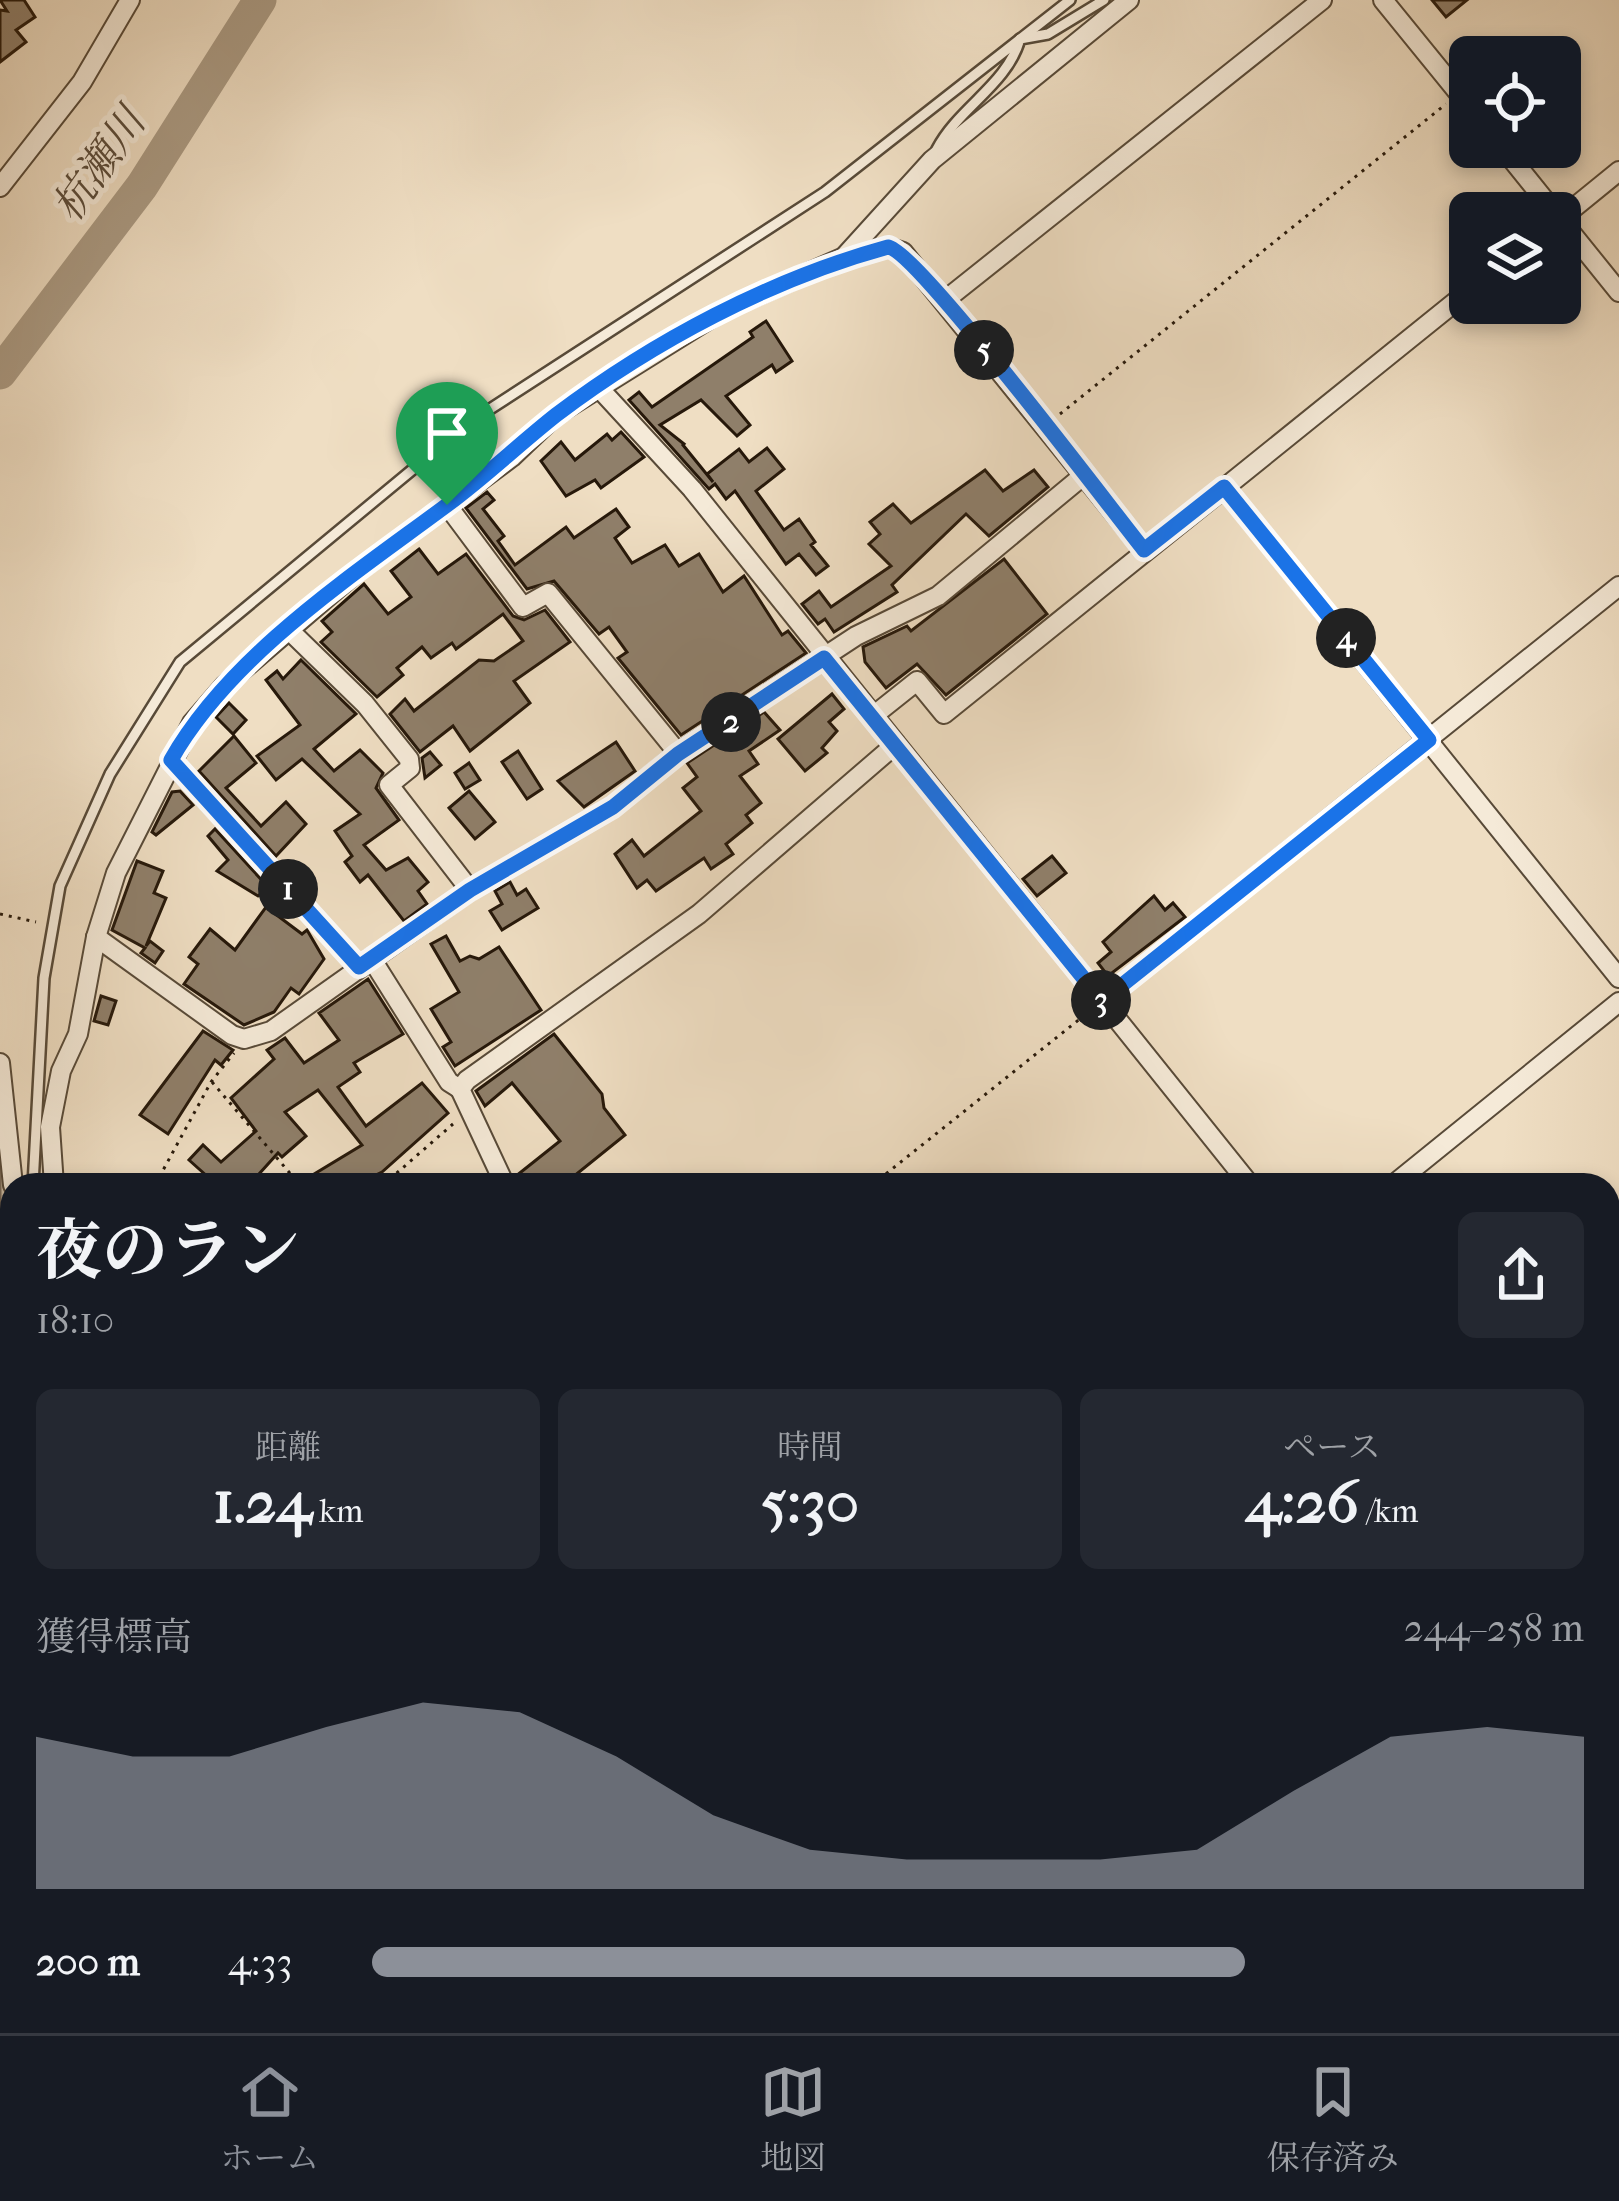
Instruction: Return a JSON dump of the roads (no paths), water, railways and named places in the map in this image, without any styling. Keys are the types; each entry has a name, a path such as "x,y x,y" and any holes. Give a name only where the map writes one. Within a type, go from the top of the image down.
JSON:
{"street":[{"path":"0,187 82,82 130,0"},
{"path":"844,257 932,160 1129,0"},
{"path":"944,301 1322,0"},
{"path":"1383,0 1449,81"},
{"path":"1519,168 1539,192"},
{"path":"1619,171 1560,219 1619,292"},
{"path":"53,1173 50,1127 61,1071 78,1034 96,937 116,873 192,723 225,685 290,630 556,416 724,310 844,257 896,248 1144,550"},
{"path":"873,716 917,681 944,714 1449,307"},
{"path":"599,388 692,489 1240,1173"},
{"path":"96,937 244,1040 271,1031 470,890 613,807 678,754 824,658 938,596 1084,475"},
{"path":"1224,487 1619,978"},
{"path":"447,505 523,607 548,593 678,754"},
{"path":"1102,1001 1619,586"},
{"path":"290,630 365,704 409,759 410,768 388,785 470,890"},
{"path":"460,1089 700,914 896,744"},
{"path":"171,760 365,963 449,1082 460,1089 499,1173"},
{"path":"1408,1173 1619,1002"},
{"path":"0,1063 12,1173"}],"lane":[{"path":"34,1173 44,978 60,886 110,774 180,662 470,422 825,192 1070,0"},
{"path":"1021,39 1048,34 1105,0"},
{"path":"932,160 945,134 1014,61 1021,39"}],"waterway":[{"name":"杭瀬川","path":"0,373 142,186 260,0"}]}
